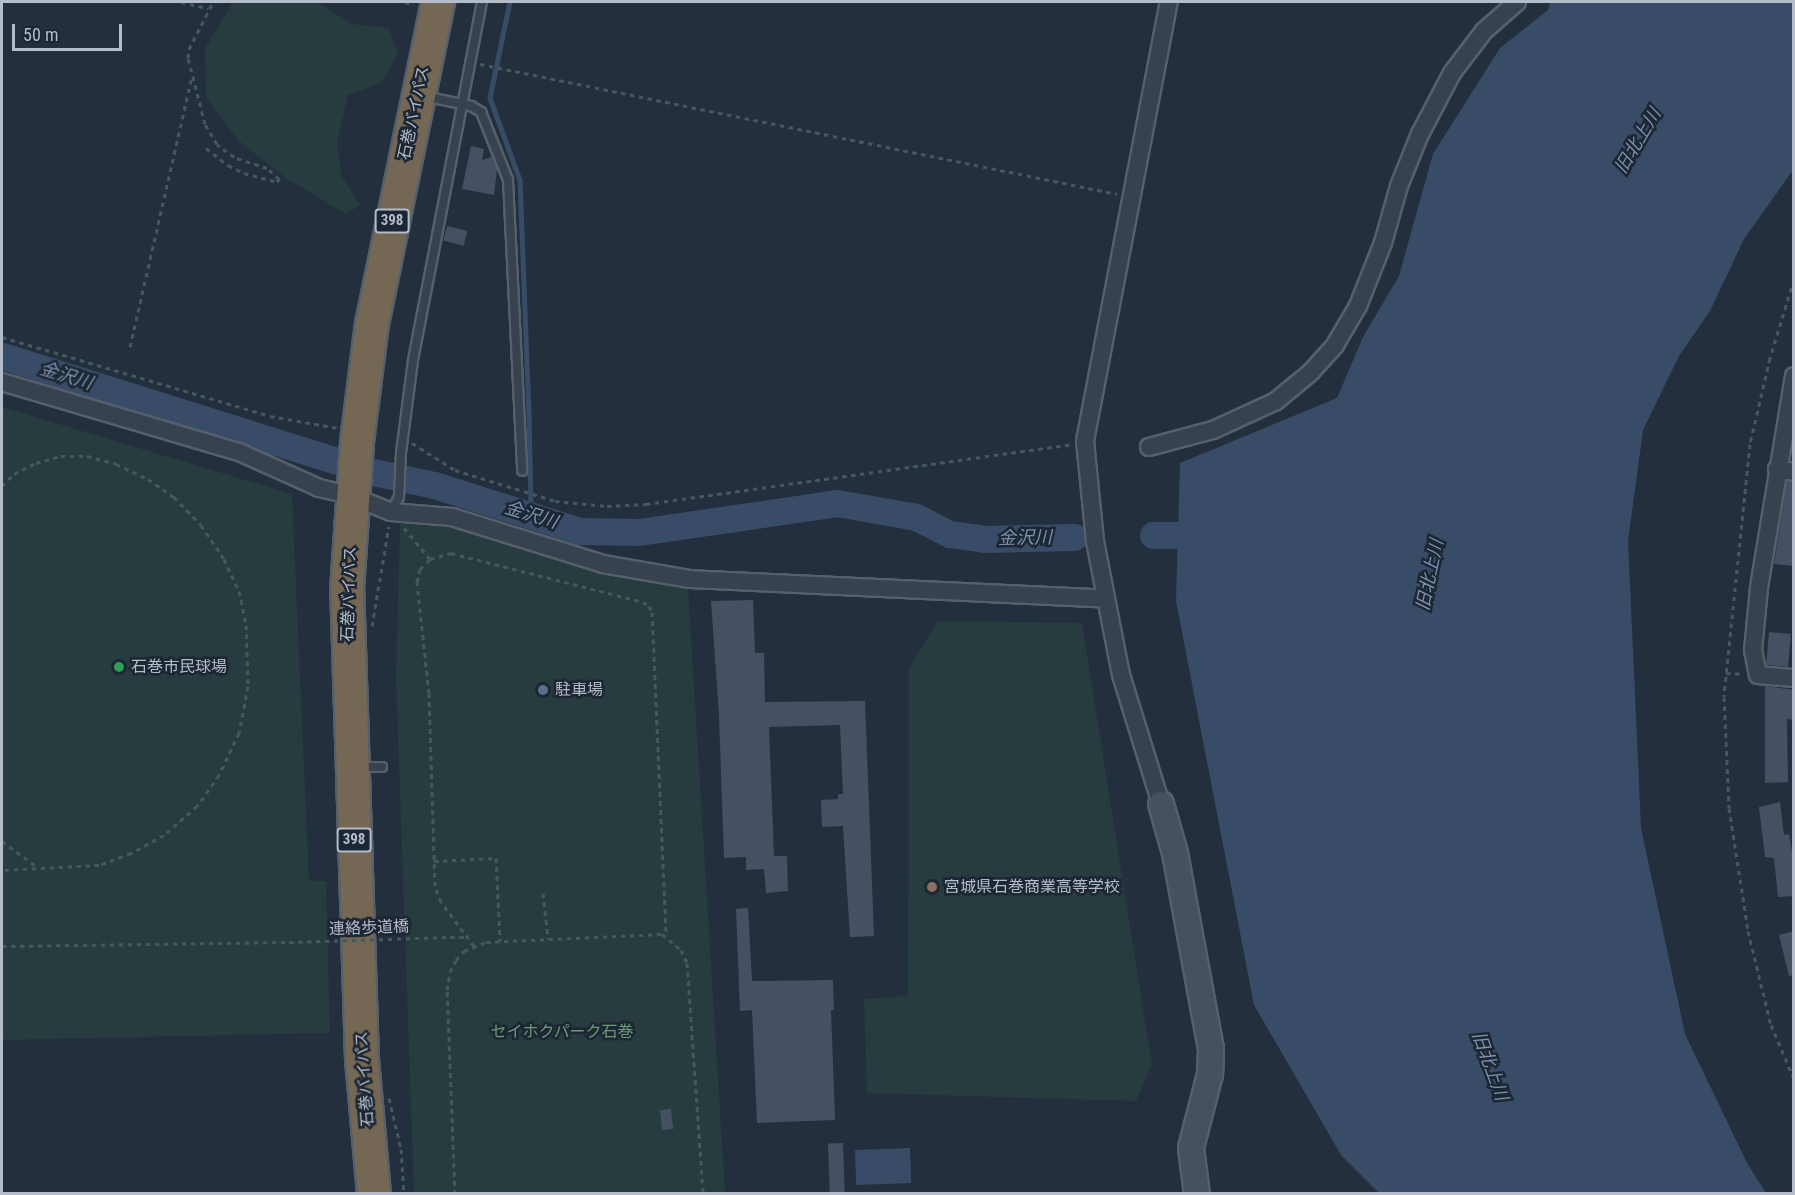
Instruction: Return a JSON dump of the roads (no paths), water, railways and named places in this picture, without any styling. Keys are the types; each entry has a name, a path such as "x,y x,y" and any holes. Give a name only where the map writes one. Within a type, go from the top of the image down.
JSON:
{"highway":[{"name":"石巻バイパス","path":"374,1194 362,1060 367,767 347,590 350,435 417,95 438,2"}],"street":[{"path":"1169,2 1085,446 1095,541 1121,675 1175,853 1211,1049 1204,1098 1191,1148 1197,1194"},
{"path":"1149,447 1213,430 1276,401 1311,372 1335,345 1358,306 1383,243 1399,186 1420,134 1452,73 1484,31 1517,2"},
{"path":"1794,376 1759,588 1753,661 1758,675 1794,678"},
{"path":"2,382 239,453 320,488 348,492 391,512 452,517 603,564 689,579 1106,599"},
{"path":"1777,469 1794,472"}],"lane":[{"path":"391,512 399,497 401,453 413,360 460,103 482,2"},
{"path":"417,95 460,103 481,112 508,180 522,471"}],"water":[{"name":"旧北上川","path":"1550,2 1793,2 1793,170 1744,239 1710,311 1679,356 1643,430 1628,541 1641,828 1685,1034 1747,1163 1766,1193 1379,1193 1341,1155 1254,1005 1176,601 1180,463 1337,398 1363,337 1399,276 1433,154 1500,48 1548,10"},
{"path":"910,1148 911,1183 856,1185 855,1150"}],"waterway":[{"path":"510,2 490,98 520,180 529,417 531,502 529,514"},
{"name":"金沢川","path":"2,356 373,472 434,485 580,531 639,532 837,503 916,517 950,534 985,539 1074,537"},
{"name":"金沢川","path":"1153,535 1216,535"}],"place":[{"name":"石巻市民球場","path":"119,667"},
{"name":"駐車場","path":"543,690"},
{"name":"宮城県石巻商業高等学校","path":"932,887"}],"park label":[{"name":"セイホクパーク石巻","path":"562,1032"}]}
